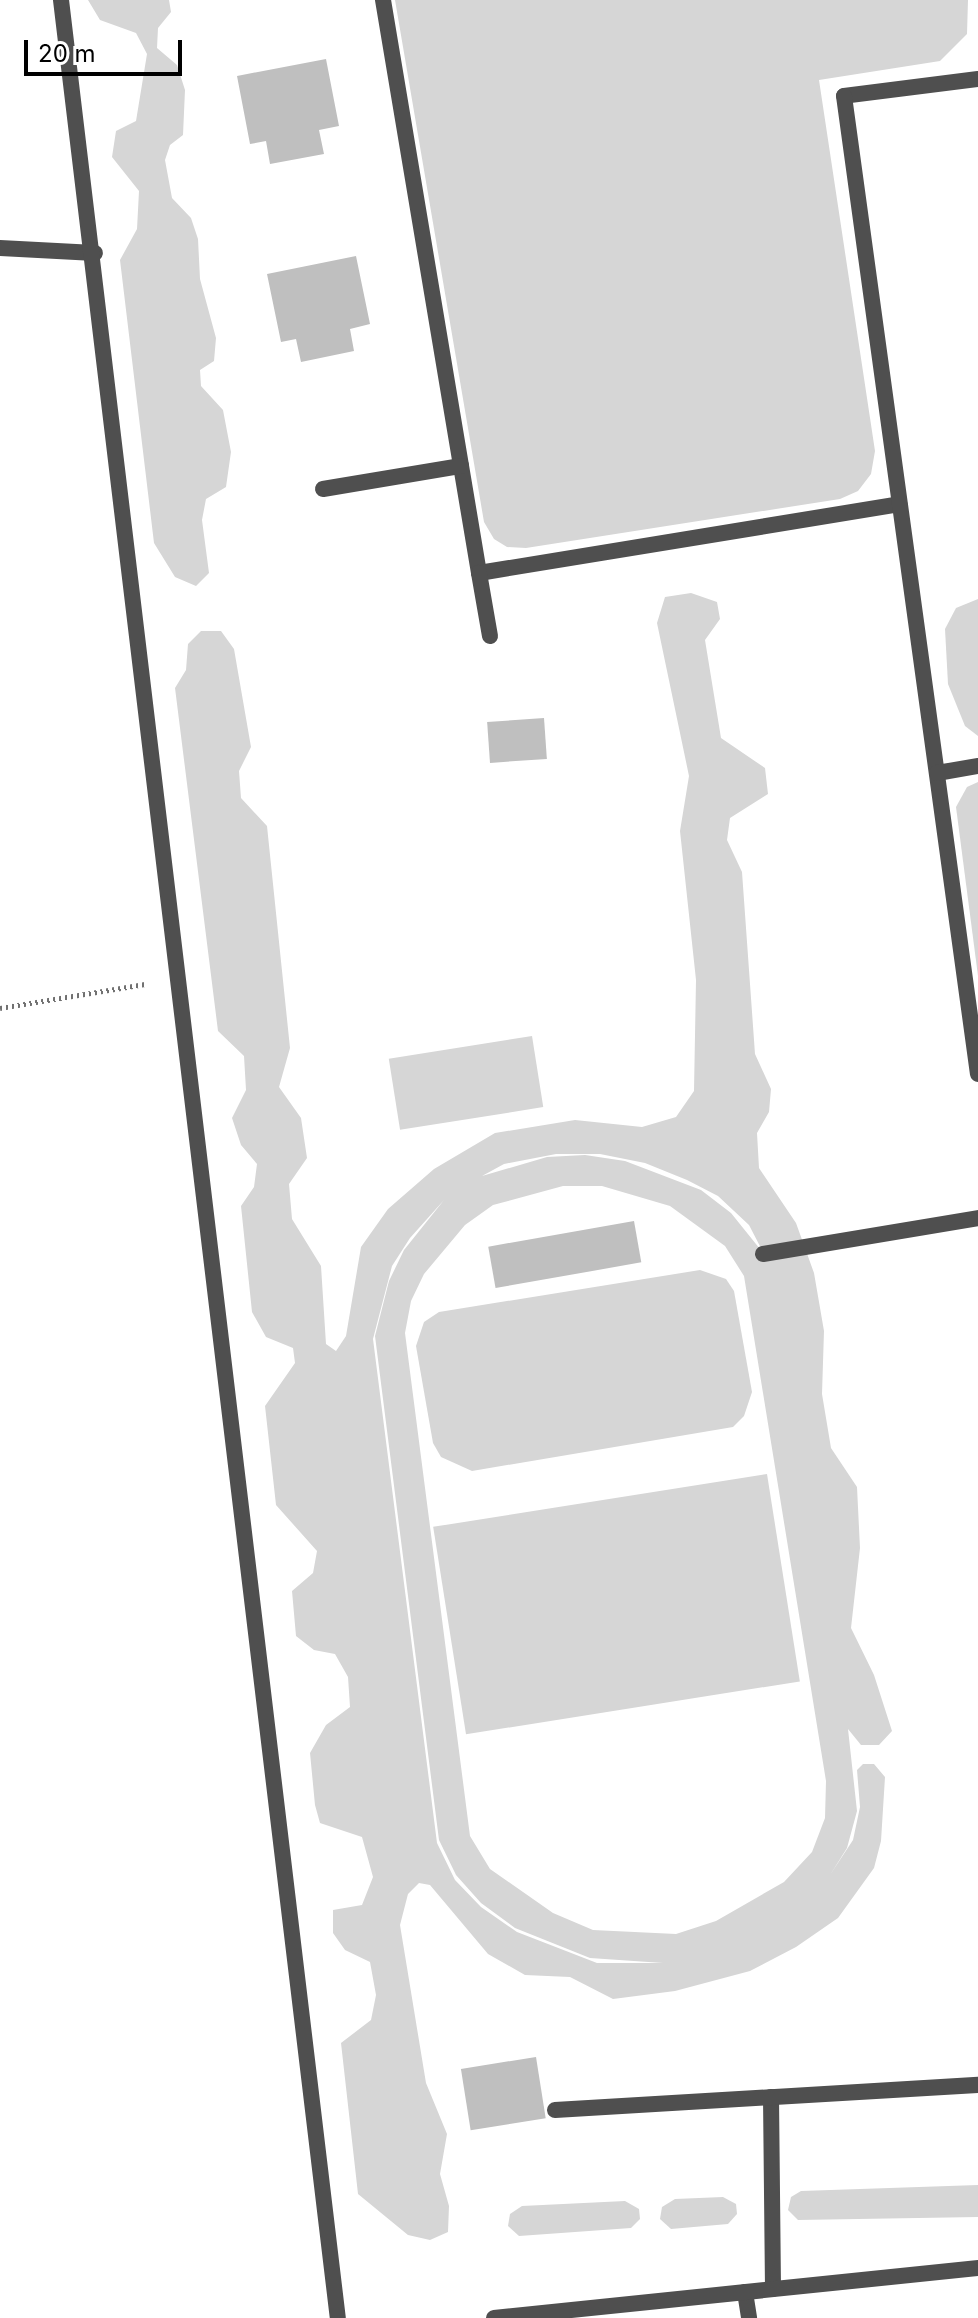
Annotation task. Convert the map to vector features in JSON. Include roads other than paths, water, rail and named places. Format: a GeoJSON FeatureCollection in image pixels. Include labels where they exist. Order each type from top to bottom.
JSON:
{"type":"FeatureCollection","features":[{"type":"Feature","properties":{"kind":"street"},"geometry":{"type":"LineString","coordinates":[[61,0],[95,253],[338,2318]]}},
{"type":"Feature","properties":{"kind":"street"},"geometry":{"type":"LineString","coordinates":[[383,0],[490,636]]}},
{"type":"Feature","properties":{"kind":"street"},"geometry":{"type":"LineString","coordinates":[[978,79],[844,96],[978,1074]]}},
{"type":"Feature","properties":{"kind":"street"},"geometry":{"type":"LineString","coordinates":[[0,248],[95,253]]}},
{"type":"Feature","properties":{"kind":"street"},"geometry":{"type":"LineString","coordinates":[[323,489],[461,466]]}},
{"type":"Feature","properties":{"kind":"street"},"geometry":{"type":"LineString","coordinates":[[479,573],[899,504]]}},
{"type":"Feature","properties":{"kind":"street"},"geometry":{"type":"LineString","coordinates":[[937,773],[978,766]]}},
{"type":"Feature","properties":{"kind":"street"},"geometry":{"type":"LineString","coordinates":[[763,1254],[978,1218]]}},
{"type":"Feature","properties":{"kind":"street"},"geometry":{"type":"LineString","coordinates":[[555,2110],[978,2085]]}},
{"type":"Feature","properties":{"kind":"street"},"geometry":{"type":"LineString","coordinates":[[771,2097],[773,2289]]}},
{"type":"Feature","properties":{"kind":"street"},"geometry":{"type":"LineString","coordinates":[[494,2318],[978,2268]]}},
{"type":"Feature","properties":{"kind":"street"},"geometry":{"type":"LineString","coordinates":[[745,2292],[749,2318]]}}]}
